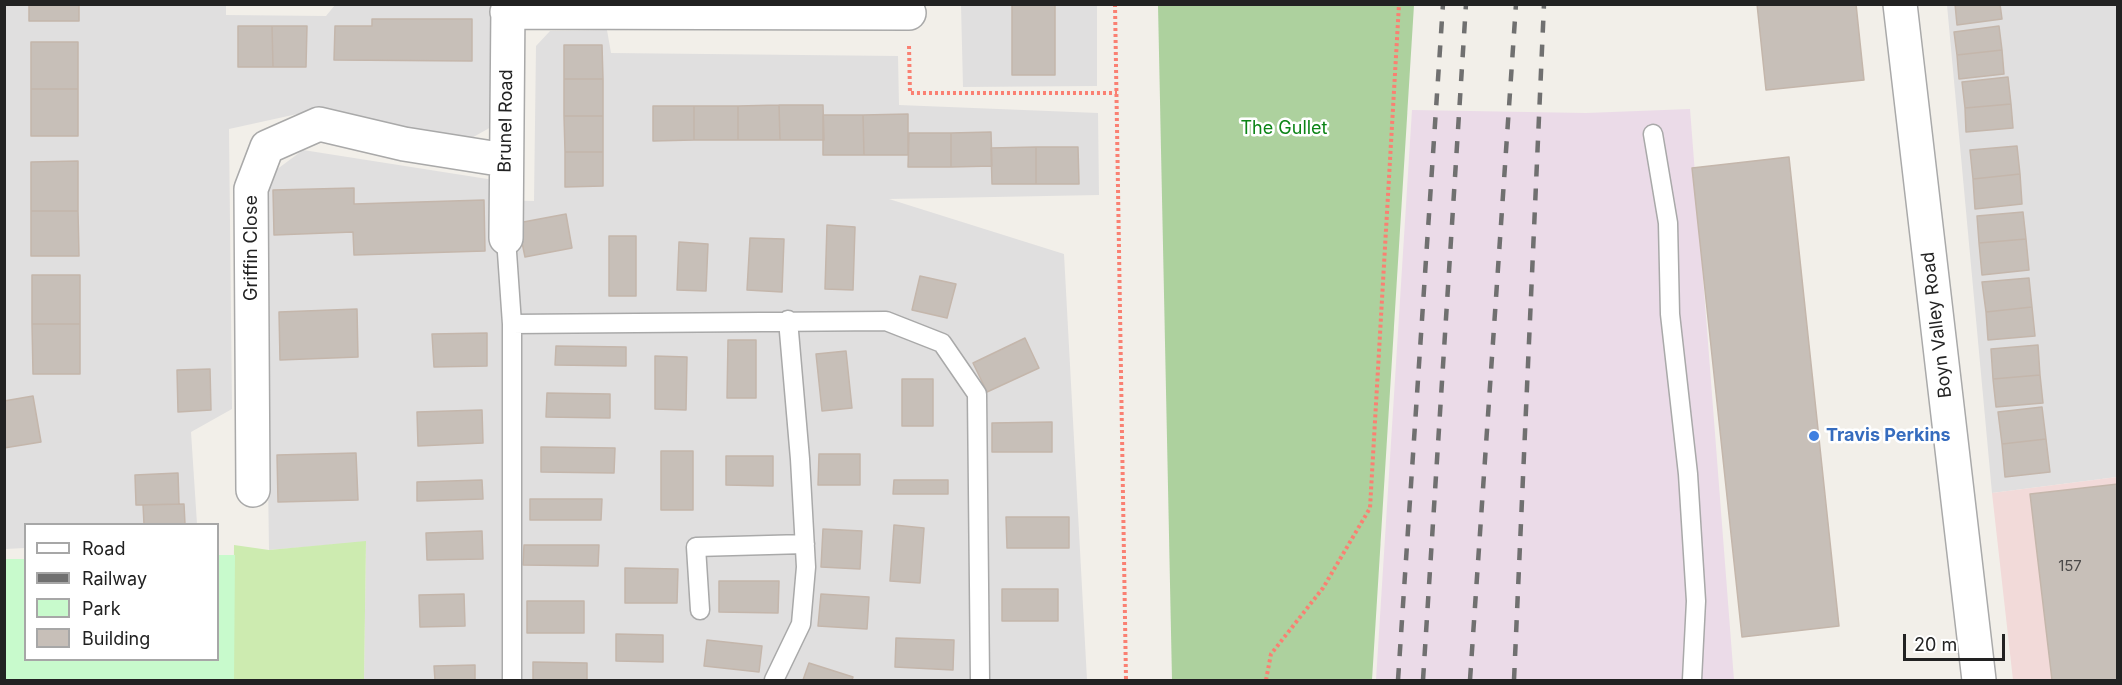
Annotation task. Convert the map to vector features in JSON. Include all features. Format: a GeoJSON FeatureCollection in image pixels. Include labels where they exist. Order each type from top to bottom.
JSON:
{"type":"FeatureCollection","features":[{"type":"Feature","properties":{"kind":"street","name":"Boyn Valley Road"},"geometry":{"type":"LineString","coordinates":[[1900,4],[1979,681]]}},
{"type":"Feature","properties":{"kind":"street"},"geometry":{"type":"LineString","coordinates":[[508,8],[909,13]]}},
{"type":"Feature","properties":{"kind":"street","name":"Brunel Road"},"geometry":{"type":"LineString","coordinates":[[506,238],[508,8]]}},
{"type":"Feature","properties":{"kind":"street","name":"Griffin Close"},"geometry":{"type":"LineString","coordinates":[[253,490],[250,189],[267,147],[319,124],[404,144],[505,160]]}},
{"type":"Feature","properties":{"kind":"lane"},"geometry":{"type":"LineString","coordinates":[[1653,134],[1668,223],[1670,314],[1688,474],[1696,602],[1692,681]]}},
{"type":"Feature","properties":{"kind":"lane"},"geometry":{"type":"LineString","coordinates":[[506,238],[512,324],[512,681]]}},
{"type":"Feature","properties":{"kind":"lane"},"geometry":{"type":"LineString","coordinates":[[774,681],[801,624],[806,567],[800,459],[788,320]]}},
{"type":"Feature","properties":{"kind":"lane"},"geometry":{"type":"LineString","coordinates":[[512,324],[886,321],[942,343],[977,394],[980,681]]}},
{"type":"Feature","properties":{"kind":"lane"},"geometry":{"type":"LineString","coordinates":[[700,610],[696,547],[805,544]]}},
{"type":"Feature","properties":{"kind":"path"},"geometry":{"type":"LineString","coordinates":[[1115,4],[1126,681]]}},
{"type":"Feature","properties":{"kind":"path"},"geometry":{"type":"LineString","coordinates":[[1266,681],[1271,654],[1323,588],[1370,508],[1399,4]]}},
{"type":"Feature","properties":{"kind":"path"},"geometry":{"type":"LineString","coordinates":[[909,13],[910,93],[1117,93]]}},
{"type":"Feature","properties":{"kind":"shaded area"},"geometry":{"type":"Polygon","coordinates":[[[226,4],[226,15],[326,16],[335,5],[491,5],[493,126],[468,140],[320,109],[229,129],[232,409],[191,432],[197,523],[24,523],[24,548],[5,549],[4,5],[226,4]]]}},
{"type":"Feature","properties":{"kind":"shaded area"},"geometry":{"type":"Polygon","coordinates":[[[961,5],[1097,5],[1097,86],[963,87],[961,5]]]}},
{"type":"Feature","properties":{"kind":"shaded area"},"geometry":{"type":"Polygon","coordinates":[[[1947,5],[2117,5],[2117,477],[1992,493],[1947,5]]]}},
{"type":"Feature","properties":{"kind":"shaded area"},"geometry":{"type":"Polygon","coordinates":[[[607,30],[611,53],[898,56],[899,105],[1098,113],[1099,195],[889,199],[1064,254],[1087,680],[364,680],[366,542],[269,550],[264,193],[276,170],[303,150],[494,180],[495,200],[534,201],[536,46],[550,31],[607,30]]]}},
{"type":"Feature","properties":{"kind":"shaded area"},"geometry":{"type":"Polygon","coordinates":[[[1690,109],[1734,680],[1376,680],[1412,110],[1586,113],[1690,109]]]}},
{"type":"Feature","properties":{"kind":"shaded area"},"geometry":{"type":"Polygon","coordinates":[[[2117,477],[2117,680],[2013,680],[1992,493],[2117,477]]]}},
{"type":"Feature","properties":{"kind":"green space","name":"The Gullet"},"geometry":{"type":"Polygon","coordinates":[[[1158,5],[1414,5],[1372,680],[1172,680],[1158,5]]]}},
{"type":"Feature","properties":{"kind":"green space"},"geometry":{"type":"Polygon","coordinates":[[[366,541],[364,680],[233,680],[234,545],[269,550],[366,541]]]}},
{"type":"Feature","properties":{"kind":"green space"},"geometry":{"type":"Polygon","coordinates":[[[219,555],[235,555],[234,680],[5,680],[5,559],[24,559],[24,661],[219,661],[219,555]]]}},
{"type":"Feature","properties":{"kind":"building"},"geometry":{"type":"Polygon","coordinates":[[[29,4],[79,4],[79,21],[29,21],[29,4]]]}},
{"type":"Feature","properties":{"kind":"building"},"geometry":{"type":"Polygon","coordinates":[[[1012,4],[1055,4],[1055,75],[1012,75],[1012,4]]]}},
{"type":"Feature","properties":{"kind":"building"},"geometry":{"type":"Polygon","coordinates":[[[1757,4],[1856,4],[1864,80],[1766,90],[1757,4]]]}},
{"type":"Feature","properties":{"kind":"building"},"geometry":{"type":"Polygon","coordinates":[[[1955,4],[2000,4],[2002,19],[1957,25],[1955,4]]]}},
{"type":"Feature","properties":{"kind":"building"},"geometry":{"type":"Polygon","coordinates":[[[372,19],[472,19],[472,61],[334,60],[335,26],[372,26],[372,19]]]}},
{"type":"Feature","properties":{"kind":"building"},"geometry":{"type":"Polygon","coordinates":[[[238,26],[272,26],[273,67],[238,67],[238,26]]]}},
{"type":"Feature","properties":{"kind":"building"},"geometry":{"type":"Polygon","coordinates":[[[272,26],[307,26],[306,67],[273,67],[272,26]]]}},
{"type":"Feature","properties":{"kind":"building"},"geometry":{"type":"Polygon","coordinates":[[[1999,26],[2002,50],[1957,55],[1954,32],[1999,26]]]}},
{"type":"Feature","properties":{"kind":"building"},"geometry":{"type":"Polygon","coordinates":[[[31,42],[78,42],[78,89],[31,89],[31,42]]]}},
{"type":"Feature","properties":{"kind":"building"},"geometry":{"type":"Polygon","coordinates":[[[564,45],[602,45],[603,79],[564,79],[564,45]]]}},
{"type":"Feature","properties":{"kind":"building"},"geometry":{"type":"Polygon","coordinates":[[[2002,50],[2004,74],[1959,79],[1957,55],[2002,50]]]}},
{"type":"Feature","properties":{"kind":"building"},"geometry":{"type":"Polygon","coordinates":[[[2008,77],[2011,104],[1965,108],[1962,82],[2008,77]]]}},
{"type":"Feature","properties":{"kind":"building"},"geometry":{"type":"Polygon","coordinates":[[[564,79],[603,79],[603,116],[564,116],[564,79]]]}},
{"type":"Feature","properties":{"kind":"building"},"geometry":{"type":"Polygon","coordinates":[[[31,89],[78,89],[78,136],[31,136],[31,89]]]}},
{"type":"Feature","properties":{"kind":"building"},"geometry":{"type":"Polygon","coordinates":[[[2011,104],[2013,128],[1966,132],[1965,108],[2011,104]]]}},
{"type":"Feature","properties":{"kind":"building"},"geometry":{"type":"Polygon","coordinates":[[[779,105],[780,140],[738,140],[738,106],[779,105]]]}},
{"type":"Feature","properties":{"kind":"building"},"geometry":{"type":"Polygon","coordinates":[[[779,105],[823,105],[824,140],[780,140],[779,105]]]}},
{"type":"Feature","properties":{"kind":"building"},"geometry":{"type":"Polygon","coordinates":[[[653,106],[694,106],[694,140],[653,141],[653,106]]]}},
{"type":"Feature","properties":{"kind":"building"},"geometry":{"type":"Polygon","coordinates":[[[694,106],[738,106],[738,140],[694,140],[694,106]]]}},
{"type":"Feature","properties":{"kind":"building"},"geometry":{"type":"Polygon","coordinates":[[[908,114],[908,155],[864,155],[863,115],[908,114]]]}},
{"type":"Feature","properties":{"kind":"building"},"geometry":{"type":"Polygon","coordinates":[[[823,115],[863,115],[864,155],[823,155],[823,115]]]}},
{"type":"Feature","properties":{"kind":"building"},"geometry":{"type":"Polygon","coordinates":[[[564,116],[603,116],[603,152],[565,152],[564,116]]]}},
{"type":"Feature","properties":{"kind":"building"},"geometry":{"type":"Polygon","coordinates":[[[991,132],[992,166],[951,167],[951,133],[991,132]]]}},
{"type":"Feature","properties":{"kind":"building"},"geometry":{"type":"Polygon","coordinates":[[[909,133],[951,133],[951,167],[908,167],[909,133]]]}},
{"type":"Feature","properties":{"kind":"building"},"geometry":{"type":"Polygon","coordinates":[[[2017,146],[2020,174],[1973,179],[1970,150],[2017,146]]]}},
{"type":"Feature","properties":{"kind":"building"},"geometry":{"type":"Polygon","coordinates":[[[1036,147],[1078,147],[1079,184],[1036,184],[1036,147]]]}},
{"type":"Feature","properties":{"kind":"building"},"geometry":{"type":"Polygon","coordinates":[[[1036,147],[1036,184],[992,184],[991,148],[1036,147]]]}},
{"type":"Feature","properties":{"kind":"building"},"geometry":{"type":"Polygon","coordinates":[[[565,152],[603,152],[603,186],[565,187],[565,152]]]}},
{"type":"Feature","properties":{"kind":"building"},"geometry":{"type":"Polygon","coordinates":[[[1789,157],[1839,626],[1742,637],[1692,168],[1789,157]]]}},
{"type":"Feature","properties":{"kind":"building"},"geometry":{"type":"Polygon","coordinates":[[[78,161],[78,211],[31,211],[31,162],[78,161]]]}},
{"type":"Feature","properties":{"kind":"building"},"geometry":{"type":"Polygon","coordinates":[[[2020,174],[2022,204],[1975,209],[1973,179],[2020,174]]]}},
{"type":"Feature","properties":{"kind":"building"},"geometry":{"type":"Polygon","coordinates":[[[354,188],[354,204],[484,200],[485,251],[354,255],[353,232],[274,235],[273,190],[354,188]]]}},
{"type":"Feature","properties":{"kind":"building"},"geometry":{"type":"Polygon","coordinates":[[[31,211],[78,211],[79,256],[31,256],[31,211]]]}},
{"type":"Feature","properties":{"kind":"building"},"geometry":{"type":"Polygon","coordinates":[[[2023,212],[2026,239],[1979,243],[1977,216],[2023,212]]]}},
{"type":"Feature","properties":{"kind":"building"},"geometry":{"type":"Polygon","coordinates":[[[566,214],[572,248],[525,257],[518,223],[566,214]]]}},
{"type":"Feature","properties":{"kind":"building"},"geometry":{"type":"Polygon","coordinates":[[[827,225],[855,227],[853,290],[825,289],[827,225]]]}},
{"type":"Feature","properties":{"kind":"building"},"geometry":{"type":"Polygon","coordinates":[[[609,236],[636,236],[636,296],[609,296],[609,236]]]}},
{"type":"Feature","properties":{"kind":"building"},"geometry":{"type":"Polygon","coordinates":[[[750,238],[784,239],[782,292],[747,290],[750,238]]]}},
{"type":"Feature","properties":{"kind":"building"},"geometry":{"type":"Polygon","coordinates":[[[2026,239],[2029,270],[1982,275],[1979,243],[2026,239]]]}},
{"type":"Feature","properties":{"kind":"building"},"geometry":{"type":"Polygon","coordinates":[[[679,242],[708,244],[706,291],[677,290],[679,242]]]}},
{"type":"Feature","properties":{"kind":"building"},"geometry":{"type":"Polygon","coordinates":[[[32,275],[80,275],[80,324],[32,324],[32,275]]]}},
{"type":"Feature","properties":{"kind":"building"},"geometry":{"type":"Polygon","coordinates":[[[920,276],[956,284],[947,318],[912,310],[920,276]]]}},
{"type":"Feature","properties":{"kind":"building"},"geometry":{"type":"Polygon","coordinates":[[[2029,278],[2032,307],[1986,312],[1982,282],[2029,278]]]}},
{"type":"Feature","properties":{"kind":"building"},"geometry":{"type":"Polygon","coordinates":[[[2032,307],[2035,336],[1988,340],[1986,312],[2032,307]]]}},
{"type":"Feature","properties":{"kind":"building"},"geometry":{"type":"Polygon","coordinates":[[[357,309],[358,357],[280,360],[279,312],[357,309]]]}},
{"type":"Feature","properties":{"kind":"building"},"geometry":{"type":"Polygon","coordinates":[[[32,324],[80,324],[80,374],[33,374],[32,324]]]}},
{"type":"Feature","properties":{"kind":"building"},"geometry":{"type":"Polygon","coordinates":[[[487,333],[487,366],[434,367],[432,334],[487,333]]]}},
{"type":"Feature","properties":{"kind":"building"},"geometry":{"type":"Polygon","coordinates":[[[1025,338],[1039,368],[987,392],[973,363],[1025,338]]]}},
{"type":"Feature","properties":{"kind":"building"},"geometry":{"type":"Polygon","coordinates":[[[728,340],[756,340],[756,398],[727,398],[728,340]]]}},
{"type":"Feature","properties":{"kind":"building"},"geometry":{"type":"Polygon","coordinates":[[[2038,345],[2040,375],[1993,379],[1991,349],[2038,345]]]}},
{"type":"Feature","properties":{"kind":"building"},"geometry":{"type":"Polygon","coordinates":[[[556,346],[626,347],[626,366],[555,365],[556,346]]]}},
{"type":"Feature","properties":{"kind":"building"},"geometry":{"type":"Polygon","coordinates":[[[846,351],[852,408],[822,411],[816,354],[846,351]]]}},
{"type":"Feature","properties":{"kind":"building"},"geometry":{"type":"Polygon","coordinates":[[[655,356],[687,357],[686,410],[655,409],[655,356]]]}},
{"type":"Feature","properties":{"kind":"building"},"geometry":{"type":"Polygon","coordinates":[[[210,369],[211,410],[178,412],[177,370],[210,369]]]}},
{"type":"Feature","properties":{"kind":"building"},"geometry":{"type":"Polygon","coordinates":[[[2040,375],[2043,403],[1996,407],[1993,379],[2040,375]]]}},
{"type":"Feature","properties":{"kind":"building"},"geometry":{"type":"Polygon","coordinates":[[[902,379],[933,379],[933,426],[902,426],[902,379]]]}},
{"type":"Feature","properties":{"kind":"building"},"geometry":{"type":"Polygon","coordinates":[[[547,393],[610,394],[610,418],[546,417],[547,393]]]}},
{"type":"Feature","properties":{"kind":"building"},"geometry":{"type":"Polygon","coordinates":[[[33,396],[41,442],[4,448],[4,401],[33,396]]]}},
{"type":"Feature","properties":{"kind":"building"},"geometry":{"type":"Polygon","coordinates":[[[2042,407],[2046,439],[2002,444],[1998,412],[2042,407]]]}},
{"type":"Feature","properties":{"kind":"building"},"geometry":{"type":"Polygon","coordinates":[[[482,410],[483,443],[418,446],[417,412],[482,410]]]}},
{"type":"Feature","properties":{"kind":"building"},"geometry":{"type":"Polygon","coordinates":[[[1052,422],[1052,452],[992,452],[992,423],[1052,422]]]}},
{"type":"Feature","properties":{"kind":"building"},"geometry":{"type":"Polygon","coordinates":[[[2046,439],[2050,472],[2005,477],[2002,444],[2046,439]]]}},
{"type":"Feature","properties":{"kind":"building"},"geometry":{"type":"Polygon","coordinates":[[[541,447],[615,448],[614,473],[541,472],[541,447]]]}},
{"type":"Feature","properties":{"kind":"building"},"geometry":{"type":"Polygon","coordinates":[[[661,451],[693,451],[693,510],[661,510],[661,451]]]}},
{"type":"Feature","properties":{"kind":"building"},"geometry":{"type":"Polygon","coordinates":[[[356,453],[358,500],[278,502],[277,455],[356,453]]]}},
{"type":"Feature","properties":{"kind":"building"},"geometry":{"type":"Polygon","coordinates":[[[819,454],[860,454],[860,485],[818,485],[819,454]]]}},
{"type":"Feature","properties":{"kind":"building"},"geometry":{"type":"Polygon","coordinates":[[[726,456],[773,456],[773,486],[726,485],[726,456]]]}},
{"type":"Feature","properties":{"kind":"building"},"geometry":{"type":"Polygon","coordinates":[[[178,473],[179,504],[136,505],[135,475],[178,473]]]}},
{"type":"Feature","properties":{"kind":"building"},"geometry":{"type":"Polygon","coordinates":[[[482,480],[483,499],[417,501],[417,482],[482,480]]]}},
{"type":"Feature","properties":{"kind":"building"},"geometry":{"type":"Polygon","coordinates":[[[894,480],[948,480],[948,494],[893,494],[894,480]]]}},
{"type":"Feature","properties":{"kind":"building"},"geometry":{"type":"Polygon","coordinates":[[[2118,484],[2118,680],[2052,680],[2030,494],[2118,484]]]}},
{"type":"Feature","properties":{"kind":"building"},"geometry":{"type":"Polygon","coordinates":[[[530,499],[602,499],[601,520],[530,520],[530,499]]]}},
{"type":"Feature","properties":{"kind":"building"},"geometry":{"type":"Polygon","coordinates":[[[184,504],[185,523],[144,523],[143,505],[184,504]]]}},
{"type":"Feature","properties":{"kind":"building"},"geometry":{"type":"Polygon","coordinates":[[[1006,517],[1069,517],[1069,548],[1007,548],[1006,517]]]}},
{"type":"Feature","properties":{"kind":"building"},"geometry":{"type":"Polygon","coordinates":[[[894,525],[924,528],[920,583],[890,581],[894,525]]]}},
{"type":"Feature","properties":{"kind":"building"},"geometry":{"type":"Polygon","coordinates":[[[823,529],[862,531],[860,569],[821,567],[823,529]]]}},
{"type":"Feature","properties":{"kind":"building"},"geometry":{"type":"Polygon","coordinates":[[[482,531],[483,559],[427,560],[426,533],[482,531]]]}},
{"type":"Feature","properties":{"kind":"building"},"geometry":{"type":"Polygon","coordinates":[[[524,545],[599,545],[598,566],[523,565],[524,545]]]}},
{"type":"Feature","properties":{"kind":"building"},"geometry":{"type":"Polygon","coordinates":[[[625,568],[678,569],[677,603],[625,603],[625,568]]]}},
{"type":"Feature","properties":{"kind":"building"},"geometry":{"type":"Polygon","coordinates":[[[719,581],[779,581],[778,613],[719,612],[719,581]]]}},
{"type":"Feature","properties":{"kind":"building"},"geometry":{"type":"Polygon","coordinates":[[[1002,589],[1058,589],[1058,621],[1002,621],[1002,589]]]}},
{"type":"Feature","properties":{"kind":"building"},"geometry":{"type":"Polygon","coordinates":[[[464,594],[465,626],[420,627],[419,595],[464,594]]]}},
{"type":"Feature","properties":{"kind":"building"},"geometry":{"type":"Polygon","coordinates":[[[821,594],[869,597],[867,629],[818,626],[821,594]]]}},
{"type":"Feature","properties":{"kind":"building"},"geometry":{"type":"Polygon","coordinates":[[[527,601],[584,601],[584,633],[527,633],[527,601]]]}},
{"type":"Feature","properties":{"kind":"building"},"geometry":{"type":"Polygon","coordinates":[[[616,634],[663,635],[663,662],[616,661],[616,634]]]}},
{"type":"Feature","properties":{"kind":"building"},"geometry":{"type":"Polygon","coordinates":[[[896,638],[954,640],[953,670],[895,667],[896,638]]]}},
{"type":"Feature","properties":{"kind":"building"},"geometry":{"type":"Polygon","coordinates":[[[707,640],[762,646],[759,672],[704,666],[707,640]]]}},
{"type":"Feature","properties":{"kind":"building"},"geometry":{"type":"Polygon","coordinates":[[[533,662],[587,663],[587,680],[533,680],[533,662]]]}},
{"type":"Feature","properties":{"kind":"building"},"geometry":{"type":"Polygon","coordinates":[[[809,663],[853,677],[852,680],[803,680],[809,663]]]}},
{"type":"Feature","properties":{"kind":"building"},"geometry":{"type":"Polygon","coordinates":[[[475,665],[475,680],[435,680],[434,666],[475,665]]]}},
{"type":"Feature","properties":{"kind":"railway"},"geometry":{"type":"LineString","coordinates":[[1398,680],[1443,4]]}},
{"type":"Feature","properties":{"kind":"railway"},"geometry":{"type":"LineString","coordinates":[[1423,680],[1466,4]]}},
{"type":"Feature","properties":{"kind":"railway"},"geometry":{"type":"LineString","coordinates":[[1470,680],[1516,4]]}},
{"type":"Feature","properties":{"kind":"railway"},"geometry":{"type":"LineString","coordinates":[[1514,680],[1544,4]]}},
{"type":"Feature","properties":{"kind":"place","name":"Travis Perkins"},"geometry":{"type":"Point","coordinates":[1814,436]}}]}
